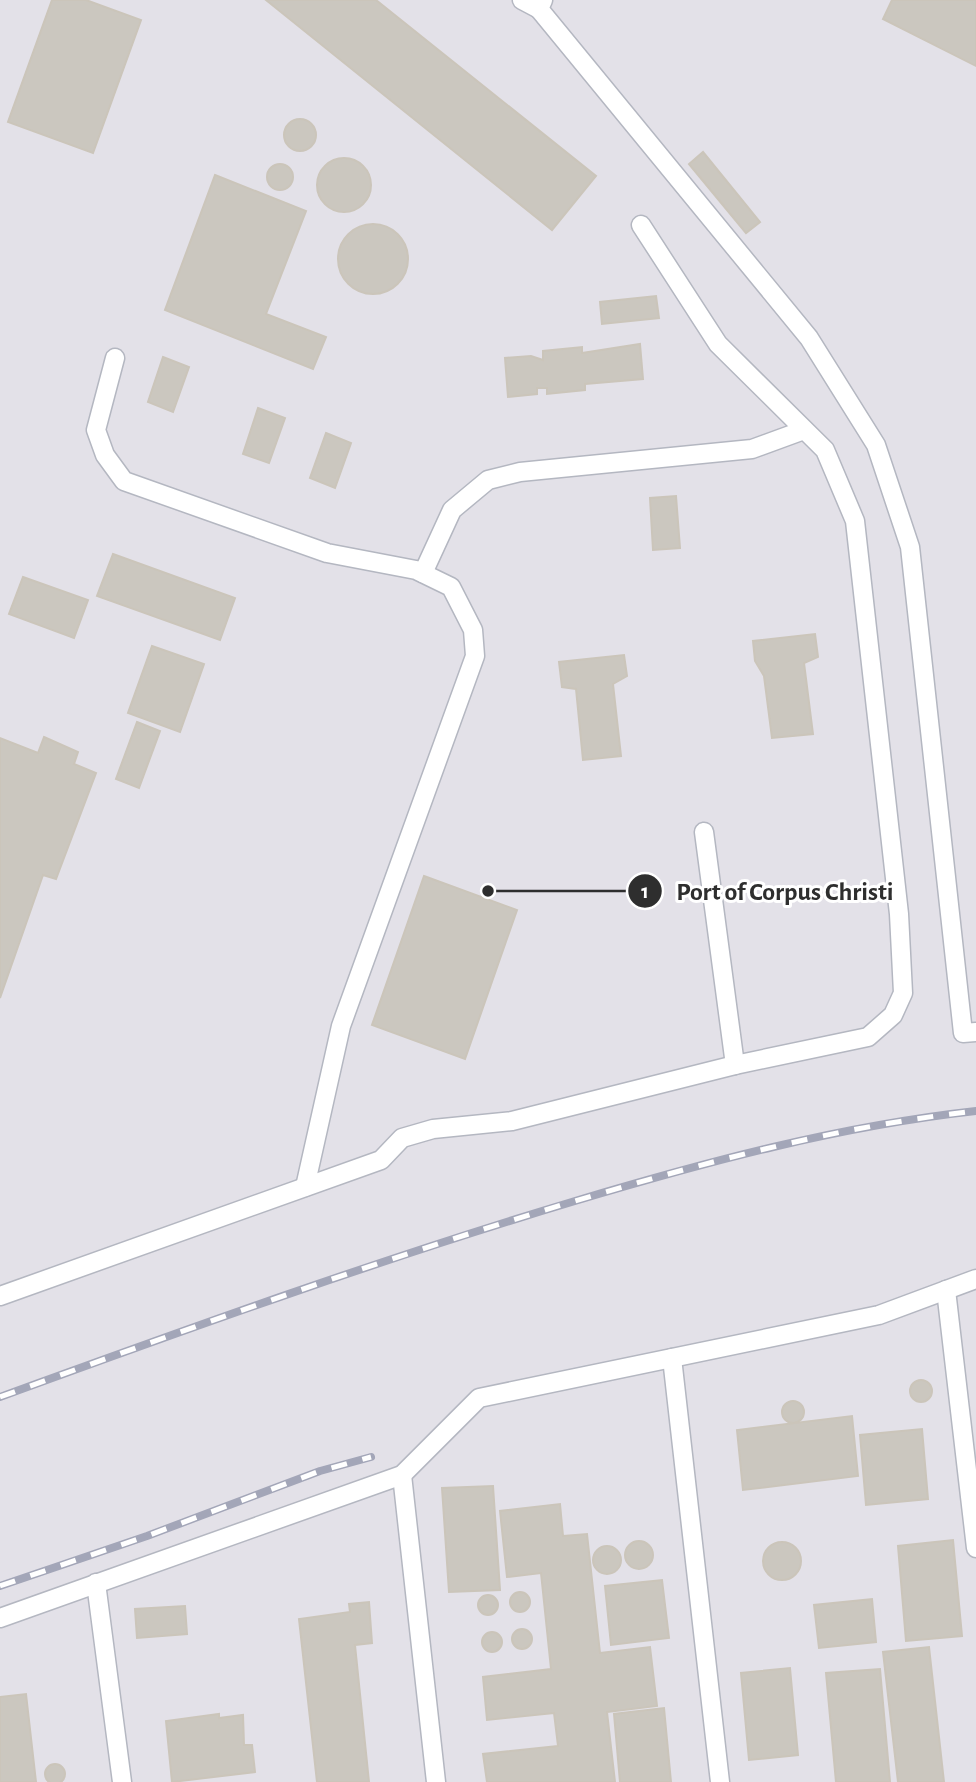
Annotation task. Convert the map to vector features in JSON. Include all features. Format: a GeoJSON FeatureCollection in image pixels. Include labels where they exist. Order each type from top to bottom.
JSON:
{"type":"FeatureCollection","features":[{"type":"Feature","properties":{"kind":"lane"},"geometry":{"type":"LineString","coordinates":[[522,0],[541,5],[809,338],[876,444],[910,547],[963,1033],[976,1032]]}},
{"type":"Feature","properties":{"kind":"lane"},"geometry":{"type":"LineString","coordinates":[[0,1296],[381,1160],[402,1138],[433,1129],[512,1121],[735,1065],[868,1037],[893,1015],[903,993],[900,915],[855,521],[825,450],[719,344],[641,225]]}},
{"type":"Feature","properties":{"kind":"lane"},"geometry":{"type":"LineString","coordinates":[[116,358],[96,430],[105,455],[124,481],[327,553],[416,570],[451,586],[473,630],[475,656],[341,1026],[305,1188]]}},
{"type":"Feature","properties":{"kind":"lane"},"geometry":{"type":"LineString","coordinates":[[423,573],[452,510],[488,480],[520,472],[752,449],[804,430]]}},
{"type":"Feature","properties":{"kind":"lane"},"geometry":{"type":"LineString","coordinates":[[704,832],[735,1065]]}},
{"type":"Feature","properties":{"kind":"lane"},"geometry":{"type":"LineString","coordinates":[[0,1618],[402,1475],[479,1398],[879,1315],[976,1279]]}},
{"type":"Feature","properties":{"kind":"lane"},"geometry":{"type":"LineString","coordinates":[[946,1290],[976,1548]]}},
{"type":"Feature","properties":{"kind":"lane"},"geometry":{"type":"LineString","coordinates":[[672,1358],[720,1782]]}},
{"type":"Feature","properties":{"kind":"lane"},"geometry":{"type":"LineString","coordinates":[[402,1475],[436,1782]]}},
{"type":"Feature","properties":{"kind":"lane"},"geometry":{"type":"LineString","coordinates":[[96,1584],[122,1782]]}},
{"type":"Feature","properties":{"kind":"shaded area"},"geometry":{"type":"Polygon","coordinates":[[[0,0],[976,0],[976,1782],[0,1782],[0,0]]]}},
{"type":"Feature","properties":{"kind":"building"},"geometry":{"type":"Polygon","coordinates":[[[52,0],[86,0],[141,20],[93,153],[8,122],[52,0]]]}},
{"type":"Feature","properties":{"kind":"building"},"geometry":{"type":"Polygon","coordinates":[[[266,0],[376,0],[596,176],[552,230],[266,0]]]}},
{"type":"Feature","properties":{"kind":"building"},"geometry":{"type":"Polygon","coordinates":[[[892,0],[976,0],[976,66],[883,19],[892,0]]]}},
{"type":"Feature","properties":{"kind":"building"},"geometry":{"type":"Polygon","coordinates":[[[300,119],[311,124],[316,135],[311,146],[300,151],[289,146],[284,135],[289,124],[300,119]]]}},
{"type":"Feature","properties":{"kind":"building"},"geometry":{"type":"Polygon","coordinates":[[[703,152],[760,222],[746,233],[689,164],[703,152]]]}},
{"type":"Feature","properties":{"kind":"building"},"geometry":{"type":"Polygon","coordinates":[[[344,158],[363,166],[371,185],[363,204],[344,212],[325,204],[317,185],[325,166],[344,158]]]}},
{"type":"Feature","properties":{"kind":"building"},"geometry":{"type":"Polygon","coordinates":[[[280,164],[289,168],[293,177],[289,186],[280,190],[271,186],[267,177],[271,168],[280,164]]]}},
{"type":"Feature","properties":{"kind":"building"},"geometry":{"type":"Polygon","coordinates":[[[215,175],[306,211],[266,314],[326,337],[313,369],[165,310],[215,175]]]}},
{"type":"Feature","properties":{"kind":"building"},"geometry":{"type":"Polygon","coordinates":[[[373,224],[398,234],[408,259],[398,284],[373,294],[348,284],[338,259],[348,234],[373,224]]]}},
{"type":"Feature","properties":{"kind":"building"},"geometry":{"type":"Polygon","coordinates":[[[656,296],[659,318],[602,324],[600,302],[656,296]]]}},
{"type":"Feature","properties":{"kind":"building"},"geometry":{"type":"Polygon","coordinates":[[[640,344],[643,379],[585,384],[585,390],[547,394],[547,388],[537,388],[537,394],[508,397],[505,358],[531,356],[543,360],[543,351],[582,347],[582,353],[640,344]]]}},
{"type":"Feature","properties":{"kind":"building"},"geometry":{"type":"Polygon","coordinates":[[[163,357],[189,367],[173,412],[148,402],[163,357]]]}},
{"type":"Feature","properties":{"kind":"building"},"geometry":{"type":"Polygon","coordinates":[[[258,408],[285,418],[269,463],[243,454],[258,408]]]}},
{"type":"Feature","properties":{"kind":"building"},"geometry":{"type":"Polygon","coordinates":[[[326,433],[351,443],[335,488],[310,478],[326,433]]]}},
{"type":"Feature","properties":{"kind":"building"},"geometry":{"type":"Polygon","coordinates":[[[676,496],[680,548],[653,550],[650,498],[676,496]]]}},
{"type":"Feature","properties":{"kind":"building"},"geometry":{"type":"Polygon","coordinates":[[[113,554],[235,598],[220,640],[97,596],[113,554]]]}},
{"type":"Feature","properties":{"kind":"building"},"geometry":{"type":"Polygon","coordinates":[[[23,577],[88,600],[74,638],[9,614],[23,577]]]}},
{"type":"Feature","properties":{"kind":"building"},"geometry":{"type":"Polygon","coordinates":[[[815,634],[818,657],[804,663],[813,734],[772,738],[764,676],[755,661],[753,641],[815,634]]]}},
{"type":"Feature","properties":{"kind":"building"},"geometry":{"type":"Polygon","coordinates":[[[152,646],[204,664],[180,732],[128,713],[152,646]]]}},
{"type":"Feature","properties":{"kind":"building"},"geometry":{"type":"Polygon","coordinates":[[[624,655],[627,676],[613,684],[621,756],[583,760],[576,689],[562,687],[559,662],[624,655]]]}},
{"type":"Feature","properties":{"kind":"building"},"geometry":{"type":"Polygon","coordinates":[[[137,722],[160,731],[139,788],[116,779],[137,722]]]}},
{"type":"Feature","properties":{"kind":"building"},"geometry":{"type":"Polygon","coordinates":[[[44,737],[78,752],[74,764],[96,773],[56,879],[43,875],[0,998],[0,738],[38,753],[44,737]]]}},
{"type":"Feature","properties":{"kind":"building"},"geometry":{"type":"Polygon","coordinates":[[[424,876],[517,910],[465,1059],[372,1025],[424,876]]]}},
{"type":"Feature","properties":{"kind":"building"},"geometry":{"type":"Polygon","coordinates":[[[921,1380],[929,1383],[932,1391],[929,1399],[921,1402],[913,1399],[910,1391],[913,1383],[921,1380]]]}},
{"type":"Feature","properties":{"kind":"building"},"geometry":{"type":"Polygon","coordinates":[[[793,1401],[801,1404],[804,1412],[801,1420],[793,1423],[785,1420],[782,1412],[785,1404],[793,1401]]]}},
{"type":"Feature","properties":{"kind":"building"},"geometry":{"type":"Polygon","coordinates":[[[852,1416],[858,1476],[743,1490],[737,1430],[852,1416]]]}},
{"type":"Feature","properties":{"kind":"building"},"geometry":{"type":"Polygon","coordinates":[[[922,1429],[928,1499],[866,1505],[860,1435],[922,1429]]]}},
{"type":"Feature","properties":{"kind":"building"},"geometry":{"type":"Polygon","coordinates":[[[493,1486],[500,1590],[449,1592],[442,1488],[493,1486]]]}},
{"type":"Feature","properties":{"kind":"building"},"geometry":{"type":"Polygon","coordinates":[[[560,1504],[563,1536],[587,1534],[600,1653],[650,1647],[657,1706],[607,1712],[615,1782],[487,1782],[483,1754],[558,1746],[554,1713],[487,1720],[483,1677],[551,1669],[541,1573],[507,1577],[500,1511],[560,1504]]]}},
{"type":"Feature","properties":{"kind":"building"},"geometry":{"type":"Polygon","coordinates":[[[953,1540],[962,1636],[906,1641],[898,1546],[953,1540]]]}},
{"type":"Feature","properties":{"kind":"building"},"geometry":{"type":"Polygon","coordinates":[[[639,1541],[649,1545],[653,1555],[649,1565],[639,1569],[629,1565],[625,1555],[629,1545],[639,1541]]]}},
{"type":"Feature","properties":{"kind":"building"},"geometry":{"type":"Polygon","coordinates":[[[782,1542],[796,1547],[801,1561],[796,1575],[782,1580],[768,1575],[763,1561],[768,1547],[782,1542]]]}},
{"type":"Feature","properties":{"kind":"building"},"geometry":{"type":"Polygon","coordinates":[[[607,1546],[617,1550],[621,1560],[617,1570],[607,1574],[597,1570],[593,1560],[597,1550],[607,1546]]]}},
{"type":"Feature","properties":{"kind":"building"},"geometry":{"type":"Polygon","coordinates":[[[662,1580],[669,1638],[611,1645],[605,1586],[662,1580]]]}},
{"type":"Feature","properties":{"kind":"building"},"geometry":{"type":"Polygon","coordinates":[[[520,1592],[527,1595],[530,1602],[527,1609],[520,1612],[513,1609],[510,1602],[513,1595],[520,1592]]]}},
{"type":"Feature","properties":{"kind":"building"},"geometry":{"type":"Polygon","coordinates":[[[488,1595],[495,1598],[498,1605],[495,1612],[488,1615],[481,1612],[478,1605],[481,1598],[488,1595]]]}},
{"type":"Feature","properties":{"kind":"building"},"geometry":{"type":"Polygon","coordinates":[[[872,1599],[876,1642],[819,1648],[814,1605],[872,1599]]]}},
{"type":"Feature","properties":{"kind":"building"},"geometry":{"type":"Polygon","coordinates":[[[369,1602],[372,1643],[355,1645],[369,1782],[317,1782],[299,1619],[350,1612],[349,1604],[369,1602]]]}},
{"type":"Feature","properties":{"kind":"building"},"geometry":{"type":"Polygon","coordinates":[[[185,1606],[187,1634],[137,1638],[135,1609],[185,1606]]]}},
{"type":"Feature","properties":{"kind":"building"},"geometry":{"type":"Polygon","coordinates":[[[522,1629],[529,1632],[532,1639],[529,1646],[522,1649],[515,1646],[512,1639],[515,1632],[522,1629]]]}},
{"type":"Feature","properties":{"kind":"building"},"geometry":{"type":"Polygon","coordinates":[[[492,1632],[499,1635],[502,1642],[499,1649],[492,1652],[485,1649],[482,1642],[485,1635],[492,1632]]]}},
{"type":"Feature","properties":{"kind":"building"},"geometry":{"type":"Polygon","coordinates":[[[929,1647],[944,1782],[898,1782],[883,1652],[929,1647]]]}},
{"type":"Feature","properties":{"kind":"building"},"geometry":{"type":"Polygon","coordinates":[[[790,1668],[798,1755],[749,1760],[741,1673],[790,1668]]]}},
{"type":"Feature","properties":{"kind":"building"},"geometry":{"type":"Polygon","coordinates":[[[880,1669],[890,1782],[836,1782],[826,1673],[880,1669]]]}},
{"type":"Feature","properties":{"kind":"building"},"geometry":{"type":"Polygon","coordinates":[[[26,1694],[36,1782],[0,1782],[0,1697],[26,1694]]]}},
{"type":"Feature","properties":{"kind":"building"},"geometry":{"type":"Polygon","coordinates":[[[664,1708],[671,1782],[620,1782],[614,1714],[664,1708]]]}},
{"type":"Feature","properties":{"kind":"building"},"geometry":{"type":"Polygon","coordinates":[[[219,1714],[219,1718],[243,1715],[244,1745],[252,1745],[255,1772],[172,1782],[166,1721],[219,1714]]]}},
{"type":"Feature","properties":{"kind":"building"},"geometry":{"type":"Polygon","coordinates":[[[55,1764],[62,1767],[65,1774],[62,1781],[55,1784],[48,1781],[45,1774],[48,1767],[55,1764]]]}},
{"type":"Feature","properties":{"kind":"railway"},"geometry":{"type":"LineString","coordinates":[[0,1397],[358,1270],[624,1187],[723,1159],[823,1136],[976,1111]]}},
{"type":"Feature","properties":{"kind":"railway"},"geometry":{"type":"LineString","coordinates":[[0,1586],[147,1536],[320,1471],[371,1457]]}},
{"type":"Feature","properties":{"kind":"place","name":"Port of Corpus Christi"},"geometry":{"type":"Point","coordinates":[488,891]}}]}
